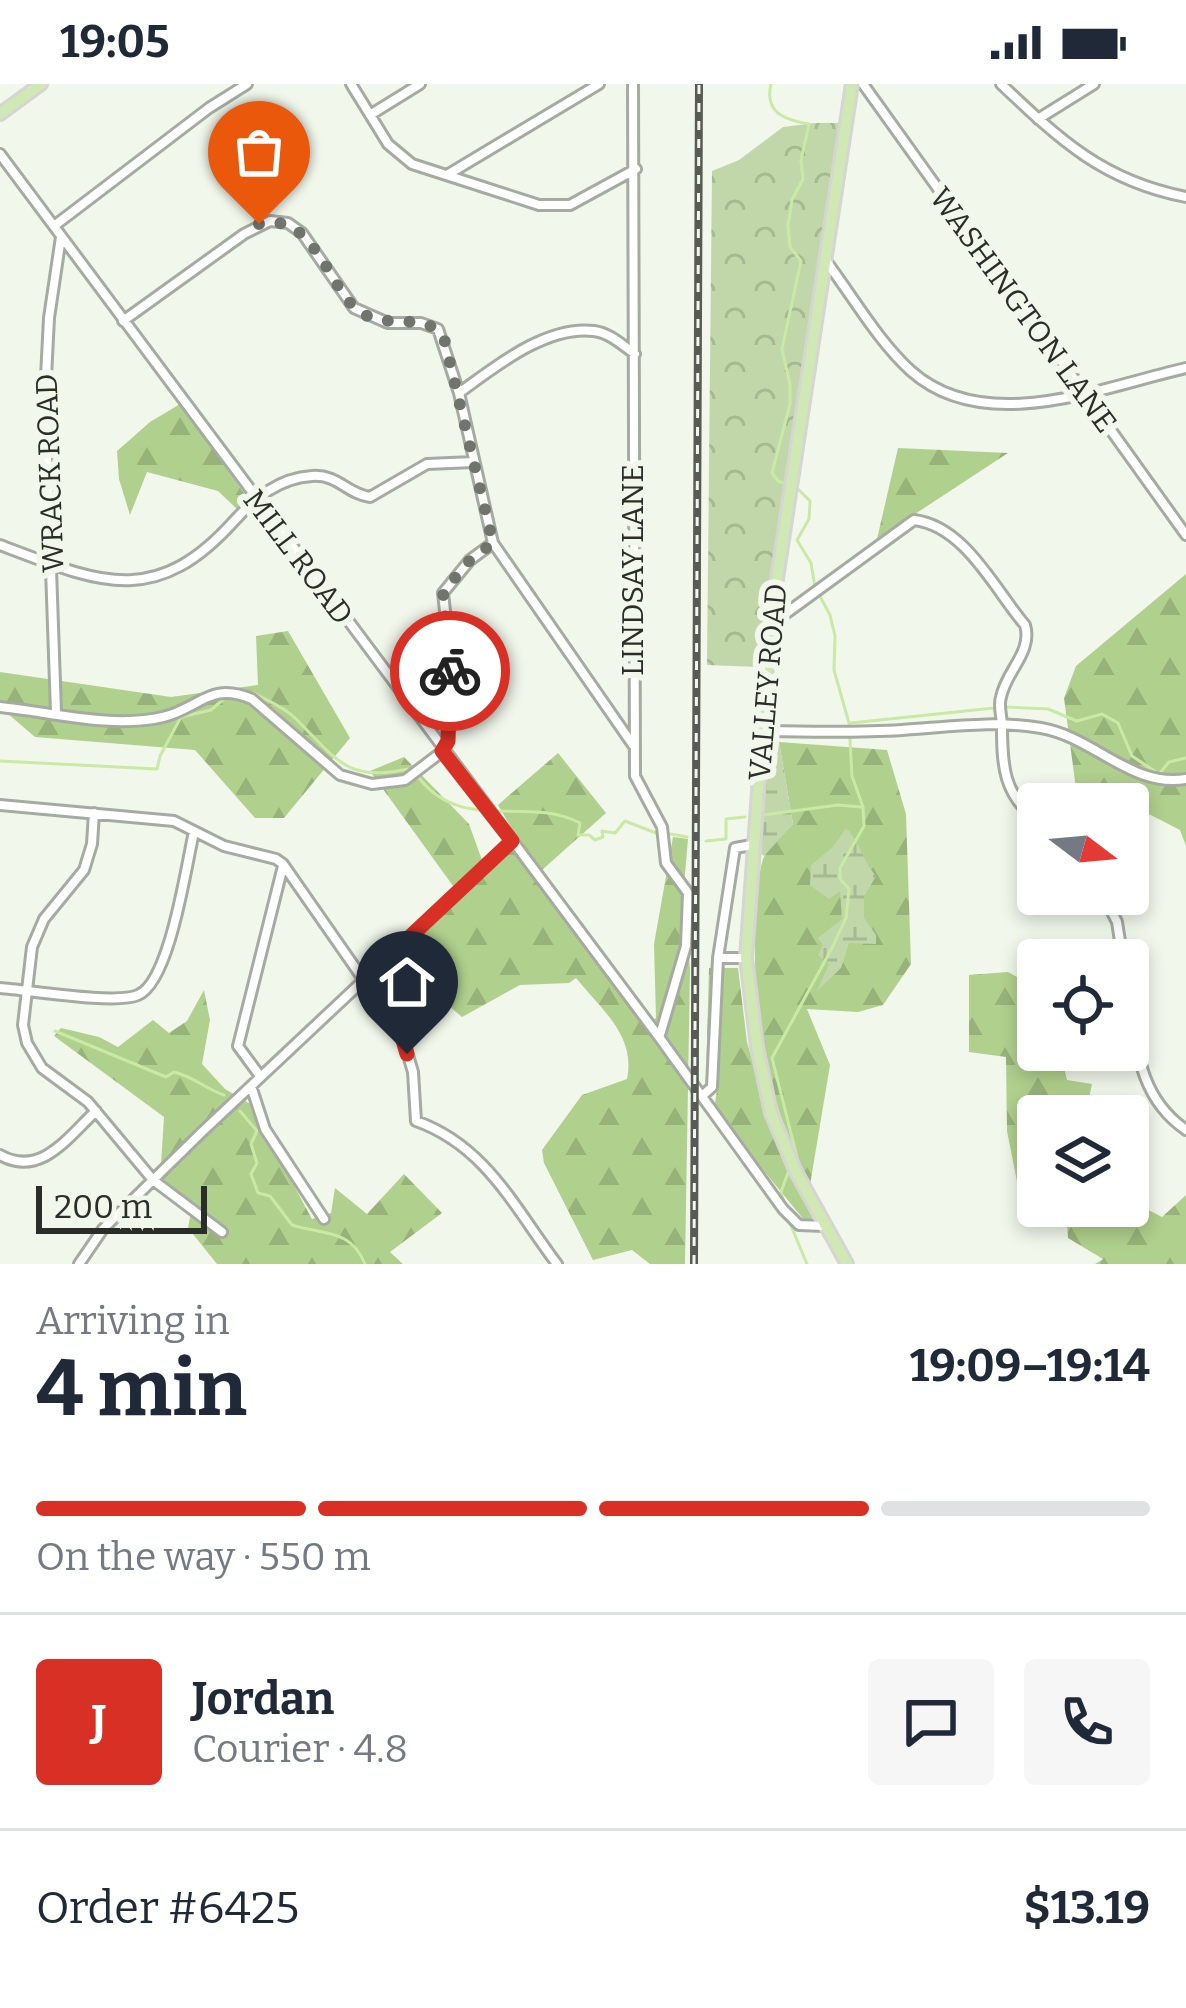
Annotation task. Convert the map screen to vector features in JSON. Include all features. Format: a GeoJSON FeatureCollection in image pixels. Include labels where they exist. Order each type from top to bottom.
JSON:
{"type":"FeatureCollection","features":[{"type":"Feature","properties":{"kind":"main road"},"geometry":{"type":"LineString","coordinates":[[0,113],[41,84]]}},
{"type":"Feature","properties":{"kind":"main road","name":"VALLEY ROAD"},"geometry":{"type":"LineString","coordinates":[[847,1264],[789,1158],[771,1112],[746,958],[770,625],[852,84]]}},
{"type":"Feature","properties":{"kind":"street"},"geometry":{"type":"LineString","coordinates":[[54,226],[247,84]]}},
{"type":"Feature","properties":{"kind":"street"},"geometry":{"type":"LineString","coordinates":[[351,84],[388,144],[412,164],[539,205],[558,207],[579,201],[636,169]]}},
{"type":"Feature","properties":{"kind":"street"},"geometry":{"type":"LineString","coordinates":[[370,115],[420,84]]}},
{"type":"Feature","properties":{"kind":"street"},"geometry":{"type":"LineString","coordinates":[[446,176],[599,84]]}},
{"type":"Feature","properties":{"kind":"street","name":"LINDSAY LANE"},"geometry":{"type":"LineString","coordinates":[[633,84],[634,776],[662,827],[666,863],[688,893],[686,946],[659,1036]]}},
{"type":"Feature","properties":{"kind":"street","name":"WASHINGTON LANE"},"geometry":{"type":"LineString","coordinates":[[863,84],[1186,535]]}},
{"type":"Feature","properties":{"kind":"street"},"geometry":{"type":"LineString","coordinates":[[1001,84],[1094,165],[1124,180],[1186,197]]}},
{"type":"Feature","properties":{"kind":"street"},"geometry":{"type":"LineString","coordinates":[[1038,119],[1094,84]]}},
{"type":"Feature","properties":{"kind":"street","name":"MILL ROAD"},"geometry":{"type":"LineString","coordinates":[[0,154],[783,1209],[795,1222],[811,1228],[824,1226]]}},
{"type":"Feature","properties":{"kind":"street"},"geometry":{"type":"LineString","coordinates":[[123,321],[259,224],[281,221],[302,233],[354,308],[373,320],[438,328],[459,393],[493,543],[633,745]]}},
{"type":"Feature","properties":{"kind":"street","name":"WRACK ROAD"},"geometry":{"type":"LineString","coordinates":[[56,712],[46,379],[61,236]]}},
{"type":"Feature","properties":{"kind":"street"},"geometry":{"type":"LineString","coordinates":[[826,261],[898,357],[922,379],[962,397],[1004,404],[1037,403],[1186,368]]}},
{"type":"Feature","properties":{"kind":"street"},"geometry":{"type":"LineString","coordinates":[[459,393],[510,358],[579,332],[611,336],[634,354]]}},
{"type":"Feature","properties":{"kind":"street"},"geometry":{"type":"LineString","coordinates":[[0,544],[52,565],[130,581],[159,575],[208,550],[255,500],[284,482],[336,478],[359,496],[370,497],[427,464],[474,462]]}},
{"type":"Feature","properties":{"kind":"street"},"geometry":{"type":"LineString","coordinates":[[770,625],[914,520],[952,537],[976,560],[1025,625],[1028,636],[1000,697],[1000,747],[1007,780],[1017,798]]}},
{"type":"Feature","properties":{"kind":"street"},"geometry":{"type":"LineString","coordinates":[[0,707],[122,720],[164,717],[213,692],[237,693],[252,699],[340,775],[385,785],[405,780],[448,741],[446,698],[451,665],[443,592],[470,560],[493,543]]}},
{"type":"Feature","properties":{"kind":"street"},"geometry":{"type":"LineString","coordinates":[[763,731],[858,733],[1002,724],[1043,728],[1081,739],[1156,781],[1186,779]]}},
{"type":"Feature","properties":{"kind":"street"},"geometry":{"type":"LineString","coordinates":[[0,805],[174,821],[224,846],[284,864],[363,979]]}},
{"type":"Feature","properties":{"kind":"street"},"geometry":{"type":"LineString","coordinates":[[94,813],[89,857],[79,879],[37,934],[26,990],[24,1034],[33,1057],[96,1111],[153,1180],[222,1232]]}},
{"type":"Feature","properties":{"kind":"street"},"geometry":{"type":"LineString","coordinates":[[0,988],[124,998],[138,995],[156,980],[194,832]]}},
{"type":"Feature","properties":{"kind":"street"},"geometry":{"type":"LineString","coordinates":[[79,1264],[103,1228],[512,841]]}},
{"type":"Feature","properties":{"kind":"street"},"geometry":{"type":"LineString","coordinates":[[702,1096],[712,1087],[718,958],[735,848],[752,845]]}},
{"type":"Feature","properties":{"kind":"street"},"geometry":{"type":"LineString","coordinates":[[260,1076],[238,1046],[284,864]]}},
{"type":"Feature","properties":{"kind":"street"},"geometry":{"type":"LineString","coordinates":[[718,958],[746,958]]}},
{"type":"Feature","properties":{"kind":"street"},"geometry":{"type":"LineString","coordinates":[[381,964],[416,1085],[416,1121],[461,1142],[482,1162],[556,1264]]}},
{"type":"Feature","properties":{"kind":"street"},"geometry":{"type":"LineString","coordinates":[[1142,1071],[1166,1116],[1186,1130]]}},
{"type":"Feature","properties":{"kind":"street"},"geometry":{"type":"LineString","coordinates":[[251,1085],[265,1129],[324,1219]]}},
{"type":"Feature","properties":{"kind":"street"},"geometry":{"type":"LineString","coordinates":[[0,1155],[19,1163],[40,1161],[96,1111]]}},
{"type":"Feature","properties":{"kind":"green space"},"geometry":{"type":"Polygon","coordinates":[[[841,123],[759,667],[707,665],[712,171],[739,160],[783,127],[841,123]]]}},
{"type":"Feature","properties":{"kind":"green space"},"geometry":{"type":"Polygon","coordinates":[[[180,404],[249,500],[238,510],[218,491],[147,472],[130,515],[119,479],[117,451],[180,404]]]}},
{"type":"Feature","properties":{"kind":"green space"},"geometry":{"type":"Polygon","coordinates":[[[898,448],[1008,453],[877,539],[898,448]]]}},
{"type":"Feature","properties":{"kind":"green space"},"geometry":{"type":"Polygon","coordinates":[[[1186,574],[1186,846],[1180,830],[1149,814],[1149,783],[1075,783],[1064,698],[1076,666],[1186,574]]]}},
{"type":"Feature","properties":{"kind":"green space"},"geometry":{"type":"Polygon","coordinates":[[[288,631],[350,738],[284,818],[255,818],[195,750],[35,737],[0,707],[0,672],[171,697],[258,685],[256,636],[288,631]]]}},
{"type":"Feature","properties":{"kind":"green space"},"geometry":{"type":"Polygon","coordinates":[[[779,742],[887,750],[906,814],[911,964],[883,1005],[858,1012],[807,1009],[830,1065],[810,1185],[774,1096],[757,1008],[755,922],[760,869],[769,850],[793,824],[779,742]]]}},
{"type":"Feature","properties":{"kind":"green space"},"geometry":{"type":"Polygon","coordinates":[[[779,742],[793,824],[764,856],[760,853],[768,758],[779,742]]]}},
{"type":"Feature","properties":{"kind":"green space"},"geometry":{"type":"Polygon","coordinates":[[[558,753],[606,813],[533,878],[647,1025],[656,1018],[654,944],[673,837],[688,839],[683,897],[690,969],[685,1264],[650,1264],[632,1250],[593,1260],[544,1163],[542,1150],[582,1095],[627,1079],[622,1037],[576,978],[569,983],[520,985],[462,1017],[393,958],[461,897],[370,771],[404,757],[469,824],[487,874],[519,841],[498,805],[558,753]]]}},
{"type":"Feature","properties":{"kind":"green space"},"geometry":{"type":"Polygon","coordinates":[[[846,828],[876,876],[864,897],[864,918],[876,935],[876,944],[849,943],[841,968],[817,991],[829,964],[818,955],[823,945],[818,938],[842,919],[840,891],[829,899],[810,885],[811,865],[833,847],[846,828]]]}},
{"type":"Feature","properties":{"kind":"green space"},"geometry":{"type":"Polygon","coordinates":[[[709,968],[738,968],[747,1042],[768,1117],[814,1211],[809,1226],[714,1110],[718,1083],[706,1077],[709,968]]]}},
{"type":"Feature","properties":{"kind":"green space"},"geometry":{"type":"Polygon","coordinates":[[[1008,972],[1017,977],[1017,1071],[1065,1071],[1067,1080],[1092,1084],[1090,1095],[1017,1095],[1017,1182],[1007,1131],[1006,1057],[969,1052],[969,975],[1008,972]]]}},
{"type":"Feature","properties":{"kind":"green space"},"geometry":{"type":"Polygon","coordinates":[[[204,990],[210,1020],[202,1064],[225,1089],[250,1104],[312,1219],[331,1213],[335,1188],[367,1214],[404,1174],[442,1213],[390,1252],[403,1264],[217,1264],[188,1228],[192,1206],[160,1180],[164,1117],[54,1036],[61,1028],[118,1047],[153,1020],[169,1033],[187,1021],[204,990]]]}},
{"type":"Feature","properties":{"kind":"green space"},"geometry":{"type":"Polygon","coordinates":[[[1186,1195],[1186,1264],[1095,1264],[1103,1259],[1068,1238],[1067,1227],[1149,1227],[1149,1210],[1162,1217],[1186,1195]]]}},
{"type":"Feature","properties":{"kind":"waterway"},"geometry":{"type":"LineString","coordinates":[[771,84],[771,102],[778,113],[809,124],[801,160],[803,179],[792,200],[788,226],[790,247],[801,261],[782,349],[790,404],[772,473],[788,485]]}},
{"type":"Feature","properties":{"kind":"waterway"},"geometry":{"type":"LineString","coordinates":[[797,488],[810,501],[809,519],[797,540],[811,563],[815,587],[835,636],[834,670],[849,723],[852,776],[864,826],[840,868],[840,879],[849,889],[846,918],[772,1058],[797,1157]]}},
{"type":"Feature","properties":{"kind":"waterway"},"geometry":{"type":"LineString","coordinates":[[248,695],[254,693],[286,710],[332,755],[355,769],[408,769]]}},
{"type":"Feature","properties":{"kind":"waterway"},"geometry":{"type":"LineString","coordinates":[[0,761],[157,769],[181,717],[211,710],[227,696],[239,699]]}},
{"type":"Feature","properties":{"kind":"waterway"},"geometry":{"type":"LineString","coordinates":[[1005,707],[1048,709],[1077,721],[1102,714],[1118,723],[1132,756],[1159,774],[1169,762],[1186,758]]}},
{"type":"Feature","properties":{"kind":"waterway"},"geometry":{"type":"LineString","coordinates":[[851,723],[994,708]]}},
{"type":"Feature","properties":{"kind":"waterway"},"geometry":{"type":"LineString","coordinates":[[419,778],[455,805],[559,815],[580,823],[578,835],[595,840],[603,837],[602,831],[615,833],[625,821],[656,833]]}},
{"type":"Feature","properties":{"kind":"waterway"},"geometry":{"type":"LineString","coordinates":[[763,815],[838,805],[861,807]]}},
{"type":"Feature","properties":{"kind":"waterway"},"geometry":{"type":"LineString","coordinates":[[706,841],[726,839],[726,819],[745,817]]}},
{"type":"Feature","properties":{"kind":"waterway"},"geometry":{"type":"LineString","coordinates":[[671,834],[687,837]]}},
{"type":"Feature","properties":{"kind":"waterway"},"geometry":{"type":"LineString","coordinates":[[55,1031],[166,1077],[181,1074],[224,1095]]}},
{"type":"Feature","properties":{"kind":"waterway"},"geometry":{"type":"LineString","coordinates":[[240,1111],[257,1131],[251,1144],[257,1163],[251,1174],[258,1193],[270,1196],[292,1225],[344,1239],[365,1264]]}},
{"type":"Feature","properties":{"kind":"waterway"},"geometry":{"type":"LineString","coordinates":[[785,1207],[781,1192],[789,1170]]}},
{"type":"Feature","properties":{"kind":"waterway"},"geometry":{"type":"LineString","coordinates":[[787,1216],[807,1264]]}},
{"type":"Feature","properties":{"kind":"railway"},"geometry":{"type":"LineString","coordinates":[[694,1264],[699,84]]}},
{"type":"Feature","properties":{"kind":"way so far"},"geometry":{"type":"LineString","coordinates":[[259,224],[270,220],[295,227],[354,308],[373,320],[430,325],[444,338],[493,543],[470,560],[443,592],[450,671]]}},
{"type":"Feature","properties":{"kind":"route"},"geometry":{"type":"LineString","coordinates":[[407,1054],[381,964],[512,841],[442,751],[448,741],[450,671]]}}]}
